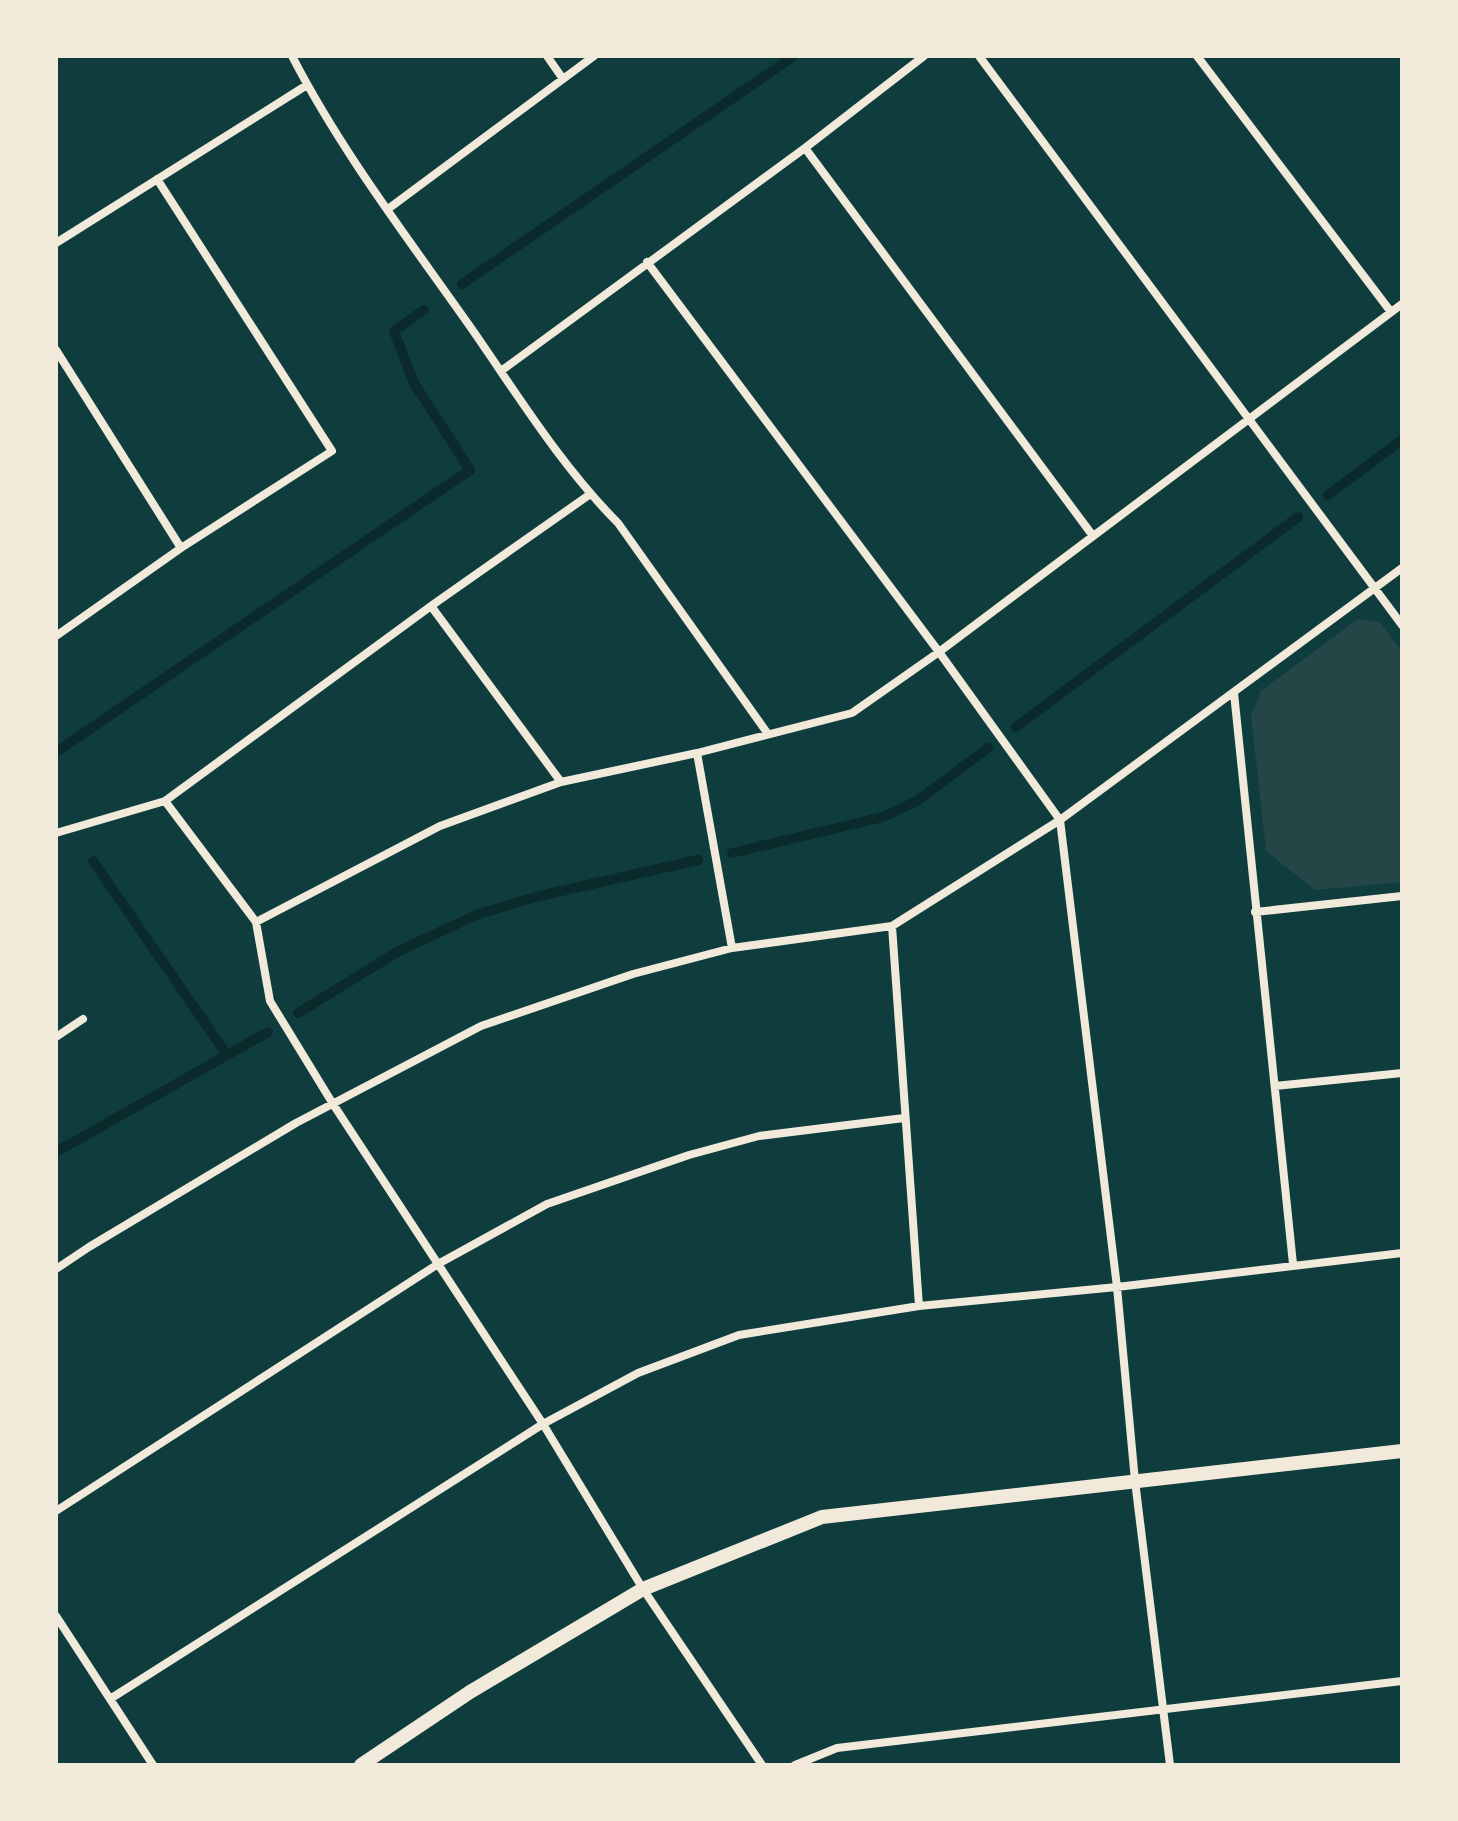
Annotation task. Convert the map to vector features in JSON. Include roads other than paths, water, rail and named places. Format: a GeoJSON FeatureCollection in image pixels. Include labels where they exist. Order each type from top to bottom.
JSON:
{"type":"FeatureCollection","features":[{"type":"Feature","properties":{"kind":"street"},"geometry":{"type":"LineString","coordinates":[[292,56],[307,85],[388,209],[501,371],[589,495],[618,523],[768,734]]}},
{"type":"Feature","properties":{"kind":"street"},"geometry":{"type":"LineString","coordinates":[[547,56],[563,79]]}},
{"type":"Feature","properties":{"kind":"street"},"geometry":{"type":"LineString","coordinates":[[388,209],[594,56]]}},
{"type":"Feature","properties":{"kind":"street"},"geometry":{"type":"LineString","coordinates":[[501,371],[805,148],[924,56]]}},
{"type":"Feature","properties":{"kind":"street"},"geometry":{"type":"LineString","coordinates":[[979,56],[1402,625]]}},
{"type":"Feature","properties":{"kind":"street"},"geometry":{"type":"LineString","coordinates":[[1197,56],[1391,312]]}},
{"type":"Feature","properties":{"kind":"street"},"geometry":{"type":"LineString","coordinates":[[56,243],[307,85]]}},
{"type":"Feature","properties":{"kind":"street"},"geometry":{"type":"LineString","coordinates":[[805,148],[1093,536]]}},
{"type":"Feature","properties":{"kind":"street"},"geometry":{"type":"LineString","coordinates":[[56,636],[181,548],[332,451],[157,179]]}},
{"type":"Feature","properties":{"kind":"street"},"geometry":{"type":"LineString","coordinates":[[647,262],[939,652],[1060,820],[1117,1287],[1135,1481],[1170,1765]]}},
{"type":"Feature","properties":{"kind":"street"},"geometry":{"type":"LineString","coordinates":[[256,922],[440,826],[561,782],[697,753],[852,713],[1250,421],[1402,304]]}},
{"type":"Feature","properties":{"kind":"street"},"geometry":{"type":"LineString","coordinates":[[56,350],[181,548]]}},
{"type":"Feature","properties":{"kind":"street"},"geometry":{"type":"LineString","coordinates":[[56,833],[165,801],[431,606],[589,495]]}},
{"type":"Feature","properties":{"kind":"street"},"geometry":{"type":"LineString","coordinates":[[56,1269],[296,1123],[481,1026],[633,974],[732,948],[892,926],[1060,820],[1402,568]]}},
{"type":"Feature","properties":{"kind":"street"},"geometry":{"type":"LineString","coordinates":[[431,606],[561,782]]}},
{"type":"Feature","properties":{"kind":"street"},"geometry":{"type":"LineString","coordinates":[[1234,693],[1293,1264]]}},
{"type":"Feature","properties":{"kind":"street"},"geometry":{"type":"LineString","coordinates":[[697,753],[732,948]]}},
{"type":"Feature","properties":{"kind":"street"},"geometry":{"type":"LineString","coordinates":[[165,801],[256,922],[270,1001],[333,1104],[543,1424],[643,1589],[762,1765]]}},
{"type":"Feature","properties":{"kind":"street"},"geometry":{"type":"LineString","coordinates":[[1255,912],[1402,896]]}},
{"type":"Feature","properties":{"kind":"street"},"geometry":{"type":"LineString","coordinates":[[892,926],[919,1306]]}},
{"type":"Feature","properties":{"kind":"street"},"geometry":{"type":"LineString","coordinates":[[56,1037],[83,1019]]}},
{"type":"Feature","properties":{"kind":"street"},"geometry":{"type":"LineString","coordinates":[[1275,1086],[1402,1073]]}},
{"type":"Feature","properties":{"kind":"street"},"geometry":{"type":"LineString","coordinates":[[56,1511],[438,1264],[547,1204],[689,1155],[759,1136],[904,1118]]}},
{"type":"Feature","properties":{"kind":"street"},"geometry":{"type":"LineString","coordinates":[[110,1699],[543,1424],[638,1373],[739,1335],[919,1306],[1117,1287],[1402,1253]]}},
{"type":"Feature","properties":{"kind":"street"},"geometry":{"type":"LineString","coordinates":[[361,1765],[470,1692],[643,1589],[822,1517],[1402,1451]]}},
{"type":"Feature","properties":{"kind":"street"},"geometry":{"type":"LineString","coordinates":[[56,1616],[153,1765]]}},
{"type":"Feature","properties":{"kind":"street"},"geometry":{"type":"LineString","coordinates":[[795,1765],[837,1748],[1402,1681]]}},
{"type":"Feature","properties":{"kind":"waterway"},"geometry":{"type":"LineString","coordinates":[[462,284],[794,56]]}},
{"type":"Feature","properties":{"kind":"waterway"},"geometry":{"type":"LineString","coordinates":[[56,752],[470,470],[414,383],[394,331],[424,310]]}},
{"type":"Feature","properties":{"kind":"waterway"},"geometry":{"type":"LineString","coordinates":[[1328,495],[1402,440]]}},
{"type":"Feature","properties":{"kind":"waterway"},"geometry":{"type":"LineString","coordinates":[[1016,727],[1298,517]]}},
{"type":"Feature","properties":{"kind":"waterway"},"geometry":{"type":"LineString","coordinates":[[732,853],[883,817],[917,801],[988,748]]}},
{"type":"Feature","properties":{"kind":"waterway"},"geometry":{"type":"LineString","coordinates":[[298,1013],[399,951],[476,915],[539,896],[698,860]]}},
{"type":"Feature","properties":{"kind":"waterway"},"geometry":{"type":"LineString","coordinates":[[93,861],[227,1055]]}},
{"type":"Feature","properties":{"kind":"waterway"},"geometry":{"type":"LineString","coordinates":[[56,1152],[268,1032]]}}]}
